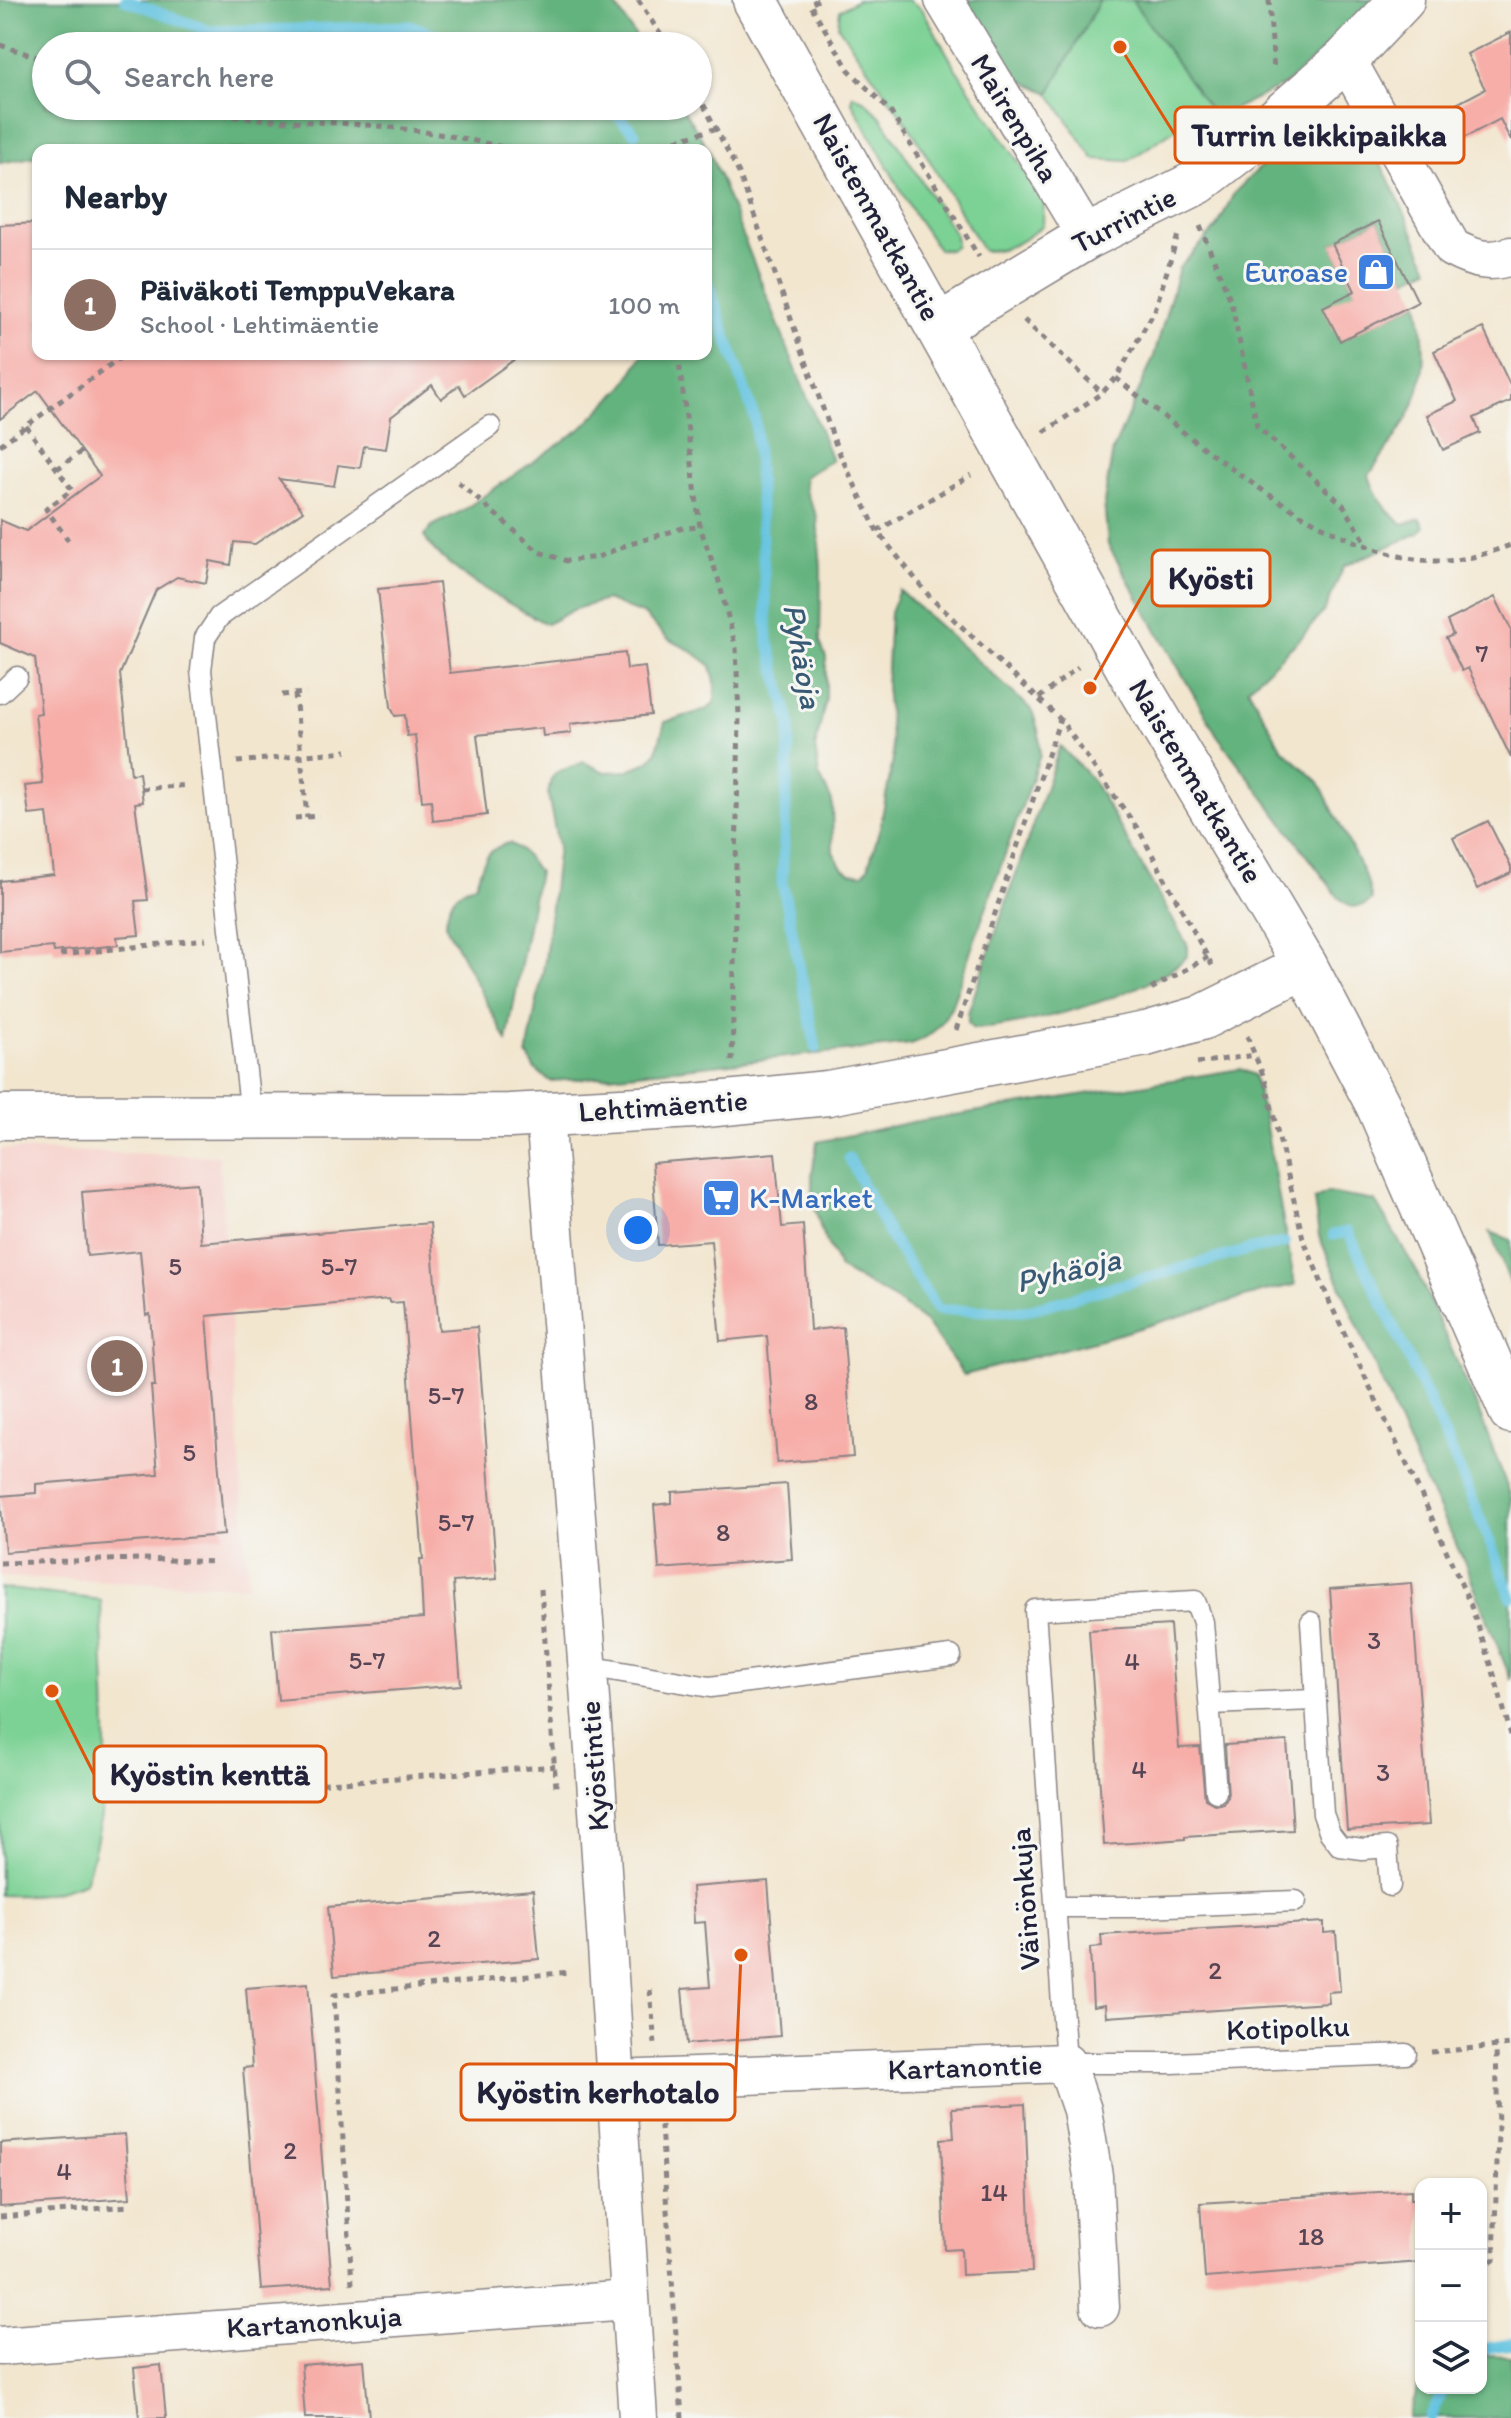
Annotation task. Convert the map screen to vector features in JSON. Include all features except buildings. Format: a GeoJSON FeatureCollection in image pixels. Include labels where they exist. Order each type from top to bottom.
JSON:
{"type":"FeatureCollection","features":[{"type":"Feature","properties":{"kind":"street","name":"Naistenmatkantie"},"geometry":{"type":"LineString","coordinates":[[755,0],[1128,668],[1305,966],[1378,1105],[1511,1411]]}},
{"type":"Feature","properties":{"kind":"street","name":"Mairenpiha"},"geometry":{"type":"LineString","coordinates":[[944,0],[1087,237]]}},
{"type":"Feature","properties":{"kind":"street","name":"Turrintie"},"geometry":{"type":"LineString","coordinates":[[939,326],[1087,237],[1183,191],[1260,134],[1346,59],[1402,0]]}},
{"type":"Feature","properties":{"kind":"street"},"geometry":{"type":"LineString","coordinates":[[1346,59],[1452,248],[1472,259],[1511,256]]}},
{"type":"Feature","properties":{"kind":"street","name":"Lehtimäentie"},"geometry":{"type":"LineString","coordinates":[[0,1117],[494,1117],[695,1106],[828,1093],[938,1071],[1093,1046],[1190,1022],[1232,1005],[1305,966]]}},
{"type":"Feature","properties":{"kind":"street","name":"Kyöstintie"},"geometry":{"type":"LineString","coordinates":[[545,1114],[595,1764],[638,2418]]}},
{"type":"Feature","properties":{"kind":"street","name":"Kartanontie"},"geometry":{"type":"LineString","coordinates":[[616,2080],[1066,2063],[1082,2110],[1093,2176],[1100,2307]]}},
{"type":"Feature","properties":{"kind":"street","name":"Kartanonkuja"},"geometry":{"type":"LineString","coordinates":[[0,2346],[629,2300]]}},
{"type":"Feature","properties":{"kind":"lane"},"geometry":{"type":"LineString","coordinates":[[251,1116],[201,670],[205,638],[219,617],[490,426]]}},
{"type":"Feature","properties":{"kind":"lane"},"geometry":{"type":"LineString","coordinates":[[0,693],[17,677]]}},
{"type":"Feature","properties":{"kind":"lane","name":"Väinönkuja"},"geometry":{"type":"LineString","coordinates":[[1066,2063],[1035,1610],[1195,1601],[1203,1622],[1210,1704]]}},
{"type":"Feature","properties":{"kind":"lane"},"geometry":{"type":"LineString","coordinates":[[1311,1622],[1323,1814],[1330,1833],[1340,1846],[1363,1849],[1387,1847],[1390,1886]]}},
{"type":"Feature","properties":{"kind":"lane"},"geometry":{"type":"LineString","coordinates":[[587,1666],[710,1687],[951,1656]]}},
{"type":"Feature","properties":{"kind":"lane"},"geometry":{"type":"LineString","coordinates":[[1216,1792],[1210,1704],[1315,1700]]}},
{"type":"Feature","properties":{"kind":"lane"},"geometry":{"type":"LineString","coordinates":[[1056,1907],[1296,1901]]}},
{"type":"Feature","properties":{"kind":"lane","name":"Kotipolku"},"geometry":{"type":"LineString","coordinates":[[1066,2063],[1172,2063],[1406,2054]]}},
{"type":"Feature","properties":{"kind":"path"},"geometry":{"type":"LineString","coordinates":[[638,0],[659,32]]}},
{"type":"Feature","properties":{"kind":"path"},"geometry":{"type":"LineString","coordinates":[[818,0],[810,4],[849,70],[890,111],[976,253],[1028,325],[1102,393]]}},
{"type":"Feature","properties":{"kind":"path"},"geometry":{"type":"LineString","coordinates":[[0,45],[32,55]]}},
{"type":"Feature","properties":{"kind":"path"},"geometry":{"type":"LineString","coordinates":[[712,118],[739,173],[837,448],[877,531],[930,597],[1060,719],[1140,832],[1232,1005],[1265,1080],[1303,1238],[1330,1303],[1471,1606],[1511,1735]]}},
{"type":"Feature","properties":{"kind":"path"},"geometry":{"type":"LineString","coordinates":[[298,120],[356,124],[492,144]]}},
{"type":"Feature","properties":{"kind":"path"},"geometry":{"type":"LineString","coordinates":[[662,144],[718,128]]}},
{"type":"Feature","properties":{"kind":"path"},"geometry":{"type":"LineString","coordinates":[[1044,432],[1102,393],[1116,378],[1155,310],[1179,233],[1183,191]]}},
{"type":"Feature","properties":{"kind":"path"},"geometry":{"type":"LineString","coordinates":[[1183,191],[1231,301],[1257,426],[1344,506],[1368,547]]}},
{"type":"Feature","properties":{"kind":"path"},"geometry":{"type":"LineString","coordinates":[[0,445],[117,360]]}},
{"type":"Feature","properties":{"kind":"path"},"geometry":{"type":"LineString","coordinates":[[679,360],[700,527],[718,578],[736,648],[739,716],[734,1101]]}},
{"type":"Feature","properties":{"kind":"path"},"geometry":{"type":"LineString","coordinates":[[1116,378],[1283,504],[1368,547],[1434,561],[1469,559],[1511,545]]}},
{"type":"Feature","properties":{"kind":"path"},"geometry":{"type":"LineString","coordinates":[[26,426],[72,490],[46,509],[68,540]]}},
{"type":"Feature","properties":{"kind":"path"},"geometry":{"type":"LineString","coordinates":[[57,469],[82,451]]}},
{"type":"Feature","properties":{"kind":"path"},"geometry":{"type":"LineString","coordinates":[[877,531],[971,475]]}},
{"type":"Feature","properties":{"kind":"path"},"geometry":{"type":"LineString","coordinates":[[467,490],[539,552],[567,561],[598,557],[683,528],[700,527]]}},
{"type":"Feature","properties":{"kind":"path"},"geometry":{"type":"LineString","coordinates":[[1039,698],[1078,667]]}},
{"type":"Feature","properties":{"kind":"path"},"geometry":{"type":"LineString","coordinates":[[282,695],[306,693]]}},
{"type":"Feature","properties":{"kind":"path"},"geometry":{"type":"LineString","coordinates":[[295,694],[307,817]]}},
{"type":"Feature","properties":{"kind":"path"},"geometry":{"type":"LineString","coordinates":[[955,1032],[1060,719]]}},
{"type":"Feature","properties":{"kind":"path"},"geometry":{"type":"LineString","coordinates":[[141,789],[301,756],[347,751]]}},
{"type":"Feature","properties":{"kind":"path"},"geometry":{"type":"LineString","coordinates":[[295,818],[319,816]]}},
{"type":"Feature","properties":{"kind":"path"},"geometry":{"type":"LineString","coordinates":[[60,955],[230,936]]}},
{"type":"Feature","properties":{"kind":"path"},"geometry":{"type":"LineString","coordinates":[[1185,1065],[1256,1055]]}},
{"type":"Feature","properties":{"kind":"path"},"geometry":{"type":"LineString","coordinates":[[0,1563],[141,1559],[214,1562]]}},
{"type":"Feature","properties":{"kind":"path"},"geometry":{"type":"LineString","coordinates":[[540,1581],[557,1798]]}},
{"type":"Feature","properties":{"kind":"path"},"geometry":{"type":"LineString","coordinates":[[106,1783],[274,1787],[595,1764]]}},
{"type":"Feature","properties":{"kind":"path"},"geometry":{"type":"LineString","coordinates":[[353,2297],[334,1995],[570,1972],[571,1988]]}},
{"type":"Feature","properties":{"kind":"path"},"geometry":{"type":"LineString","coordinates":[[650,1983],[682,2418]]}},
{"type":"Feature","properties":{"kind":"path"},"geometry":{"type":"LineString","coordinates":[[1406,2054],[1511,2045]]}},
{"type":"Feature","properties":{"kind":"path"},"geometry":{"type":"LineString","coordinates":[[1487,2264],[1494,2260],[1498,2131],[1496,2047]]}},
{"type":"Feature","properties":{"kind":"path"},"geometry":{"type":"LineString","coordinates":[[0,2217],[128,2206]]}},
{"type":"Feature","properties":{"kind":"shaded area"},"geometry":{"type":"Polygon","coordinates":[[[0,1149],[219,1156],[249,1586],[0,1577],[0,1149]]]}},
{"type":"Feature","properties":{"kind":"green space"},"geometry":{"type":"Polygon","coordinates":[[[0,0],[612,0],[633,32],[32,32],[32,120],[690,120],[705,144],[32,144],[32,157],[0,163],[0,0]]]}},
{"type":"Feature","properties":{"kind":"green space"},"geometry":{"type":"Polygon","coordinates":[[[857,0],[908,0],[922,9],[956,69],[1044,200],[1043,225],[1029,236],[1009,247],[983,251],[914,134],[838,26],[840,10],[857,0]]]}},
{"type":"Feature","properties":{"kind":"green space"},"geometry":{"type":"Polygon","coordinates":[[[967,0],[1100,0],[1049,93],[1003,72],[967,0]]]}},
{"type":"Feature","properties":{"kind":"green space"},"geometry":{"type":"Polygon","coordinates":[[[1132,0],[1208,107],[1128,161],[1094,159],[1049,93],[1099,1],[1132,0]]]}},
{"type":"Feature","properties":{"kind":"green space"},"geometry":{"type":"Polygon","coordinates":[[[1132,0],[1380,0],[1286,84],[1211,120],[1208,107],[1132,0]]]}},
{"type":"Feature","properties":{"kind":"green space"},"geometry":{"type":"Polygon","coordinates":[[[853,95],[865,101],[881,117],[955,234],[956,245],[950,250],[938,249],[914,214],[851,101],[853,95]]]}},
{"type":"Feature","properties":{"kind":"green space"},"geometry":{"type":"Polygon","coordinates":[[[1325,108],[1338,110],[1364,136],[1390,182],[1429,268],[1407,279],[1378,221],[1332,244],[1355,291],[1340,340],[1418,302],[1424,355],[1417,395],[1399,432],[1369,475],[1382,502],[1397,519],[1403,524],[1420,519],[1424,526],[1419,533],[1344,566],[1325,610],[1300,639],[1248,688],[1282,749],[1319,782],[1367,880],[1372,900],[1365,905],[1352,907],[1339,898],[1217,735],[1108,545],[1104,502],[1113,450],[1154,356],[1179,268],[1217,227],[1234,193],[1314,114],[1325,108]]]}},
{"type":"Feature","properties":{"kind":"green space"},"geometry":{"type":"Polygon","coordinates":[[[712,158],[832,460],[804,477],[805,491],[817,516],[821,569],[820,642],[826,657],[826,699],[815,748],[819,775],[832,801],[833,852],[841,866],[851,873],[863,874],[868,868],[880,827],[893,760],[886,686],[890,613],[899,590],[1032,710],[1039,733],[1040,755],[951,1007],[935,1030],[925,1038],[911,1044],[550,1081],[534,1068],[527,1054],[545,960],[558,846],[548,795],[551,779],[557,772],[584,762],[605,772],[626,771],[648,762],[656,753],[665,722],[708,709],[715,702],[715,682],[711,666],[668,639],[644,615],[606,600],[575,609],[546,624],[461,573],[432,548],[424,536],[432,526],[462,511],[582,428],[624,386],[639,360],[712,360],[712,158]]]}},
{"type":"Feature","properties":{"kind":"green space"},"geometry":{"type":"Polygon","coordinates":[[[1060,746],[1092,779],[1188,946],[1188,955],[1172,969],[1119,995],[1055,1015],[973,1029],[968,1023],[968,1013],[1060,746]]]}},
{"type":"Feature","properties":{"kind":"green space"},"geometry":{"type":"Polygon","coordinates":[[[509,843],[520,849],[538,872],[507,1041],[446,926],[453,899],[462,890],[476,884],[490,853],[509,843]]]}},
{"type":"Feature","properties":{"kind":"green space"},"geometry":{"type":"Polygon","coordinates":[[[1240,1069],[1254,1075],[1295,1285],[964,1375],[925,1322],[893,1298],[840,1269],[822,1233],[812,1197],[817,1142],[912,1122],[1240,1069]]]}},
{"type":"Feature","properties":{"kind":"green space"},"geometry":{"type":"Polygon","coordinates":[[[1327,1193],[1375,1201],[1416,1270],[1477,1407],[1511,1497],[1511,1680],[1464,1561],[1421,1473],[1319,1236],[1314,1200],[1327,1193]]]}},
{"type":"Feature","properties":{"kind":"green space"},"geometry":{"type":"Polygon","coordinates":[[[1490,1232],[1511,1240],[1511,1285],[1490,1232]]]}},
{"type":"Feature","properties":{"kind":"green space"},"geometry":{"type":"Polygon","coordinates":[[[0,1588],[101,1600],[106,1742],[105,1778],[95,1848],[85,1882],[43,1894],[0,1895],[0,1588]]]}},
{"type":"Feature","properties":{"kind":"green space"},"geometry":{"type":"Polygon","coordinates":[[[1487,2355],[1511,2356],[1511,2418],[1409,2418],[1416,2394],[1487,2394],[1487,2355]]]}},
{"type":"Feature","properties":{"kind":"waterway","name":"Pyhäoja"},"geometry":{"type":"LineString","coordinates":[[125,0],[210,31],[413,26],[428,32]]}},
{"type":"Feature","properties":{"kind":"waterway","name":"Pyhäoja"},"geometry":{"type":"LineString","coordinates":[[622,120],[635,133]]}},
{"type":"Feature","properties":{"kind":"waterway","name":"Pyhäoja"},"geometry":{"type":"LineString","coordinates":[[712,295],[755,419],[768,640],[790,723],[782,882],[816,1048]]}},
{"type":"Feature","properties":{"kind":"waterway","name":"Pyhäoja"},"geometry":{"type":"LineString","coordinates":[[849,1158],[890,1236],[938,1310],[1024,1311],[1252,1249],[1285,1243]]}},
{"type":"Feature","properties":{"kind":"waterway","name":"Pyhäoja"},"geometry":{"type":"LineString","coordinates":[[1333,1235],[1348,1232],[1455,1458],[1511,1597]]}},
{"type":"Feature","properties":{"kind":"waterway","name":"Pyhäoja"},"geometry":{"type":"LineString","coordinates":[[1487,2348],[1511,2344]]}},
{"type":"Feature","properties":{"kind":"waterway","name":"Pyhäoja"},"geometry":{"type":"LineString","coordinates":[[1431,2418],[1441,2394]]}},
{"type":"Feature","properties":{"kind":"place","name":"Turrin leikkipaikka"},"geometry":{"type":"Point","coordinates":[1120,47]}},
{"type":"Feature","properties":{"kind":"place","name":"Euroase"},"geometry":{"type":"Point","coordinates":[1376,272]}},
{"type":"Feature","properties":{"kind":"place","name":"Kyösti"},"geometry":{"type":"Point","coordinates":[1090,688]}},
{"type":"Feature","properties":{"kind":"place","name":"K-Market"},"geometry":{"type":"Point","coordinates":[721,1198]}},
{"type":"Feature","properties":{"kind":"place","name":"Päiväkoti TemppuVekara"},"geometry":{"type":"Point","coordinates":[117,1366]}},
{"type":"Feature","properties":{"kind":"place","name":"Kyöstin kenttä"},"geometry":{"type":"Point","coordinates":[52,1691]}},
{"type":"Feature","properties":{"kind":"place","name":"Kyöstin kerhotalo"},"geometry":{"type":"Point","coordinates":[741,1955]}}]}
